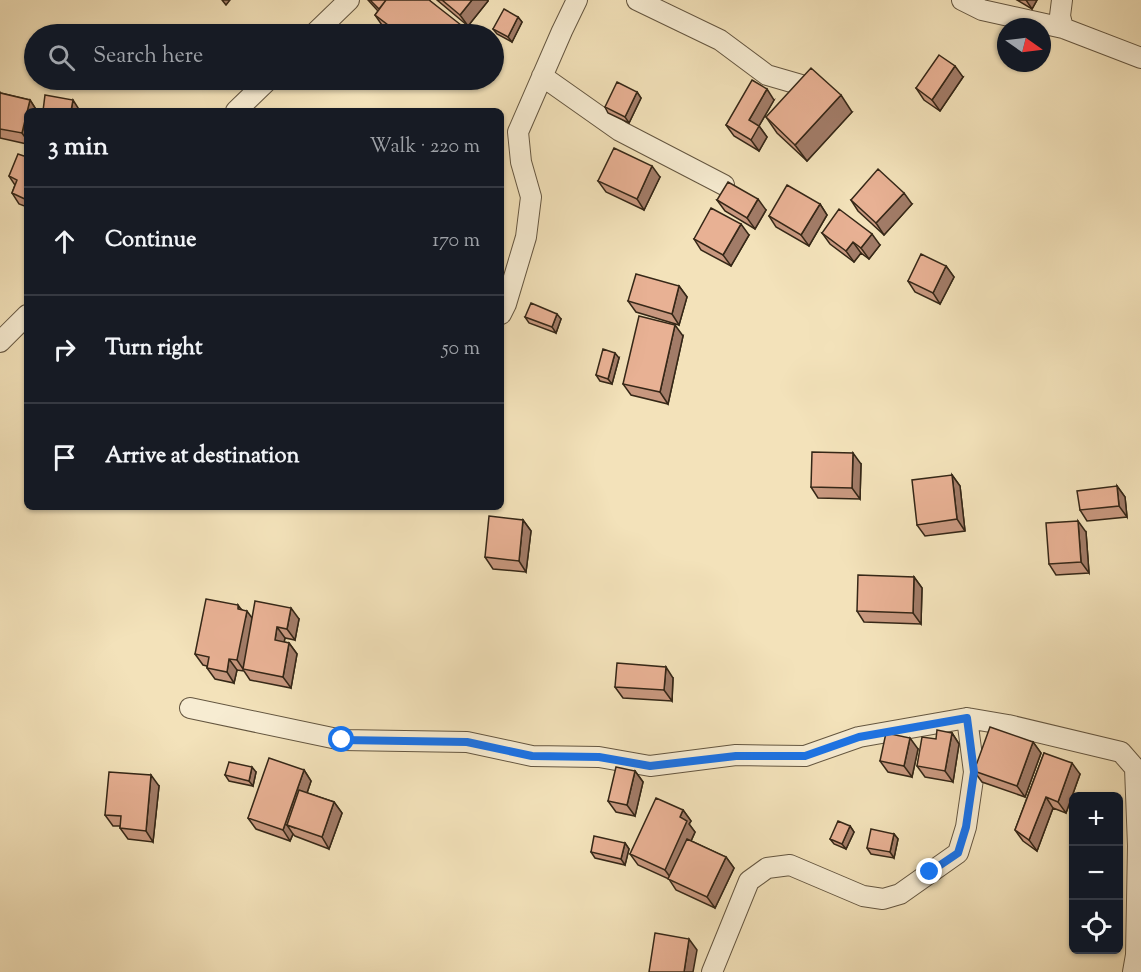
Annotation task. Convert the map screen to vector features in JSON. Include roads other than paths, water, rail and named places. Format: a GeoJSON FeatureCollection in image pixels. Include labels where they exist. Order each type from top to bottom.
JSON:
{"type":"FeatureCollection","features":[{"type":"Feature","properties":{"kind":"street"},"geometry":{"type":"LineString","coordinates":[[324,24],[349,0]]}},
{"type":"Feature","properties":{"kind":"street"},"geometry":{"type":"LineString","coordinates":[[504,309],[526,237],[531,197],[521,162],[519,132],[562,31],[578,0]]}},
{"type":"Feature","properties":{"kind":"street"},"geometry":{"type":"LineString","coordinates":[[637,0],[720,40],[767,75],[805,86]]}},
{"type":"Feature","properties":{"kind":"street"},"geometry":{"type":"LineString","coordinates":[[962,0],[982,10],[1063,28],[1141,58]]}},
{"type":"Feature","properties":{"kind":"street"},"geometry":{"type":"LineString","coordinates":[[1062,0],[1060,16],[1063,28]]}},
{"type":"Feature","properties":{"kind":"street"},"geometry":{"type":"LineString","coordinates":[[542,76],[620,131],[724,185]]}},
{"type":"Feature","properties":{"kind":"street"},"geometry":{"type":"LineString","coordinates":[[239,108],[258,90]]}},
{"type":"Feature","properties":{"kind":"street"},"geometry":{"type":"LineString","coordinates":[[0,342],[24,318]]}},
{"type":"Feature","properties":{"kind":"street"},"geometry":{"type":"LineString","coordinates":[[190,708],[342,740],[467,742],[532,756],[599,757],[650,766],[736,756],[805,756],[859,737],[967,718],[1008,725],[1121,752],[1138,769],[1136,955],[1133,972]]}},
{"type":"Feature","properties":{"kind":"street"},"geometry":{"type":"LineString","coordinates":[[712,972],[749,881],[767,868],[790,865],[863,896],[883,899],[900,894],[958,853],[966,827],[974,772],[967,718]]}}]}
